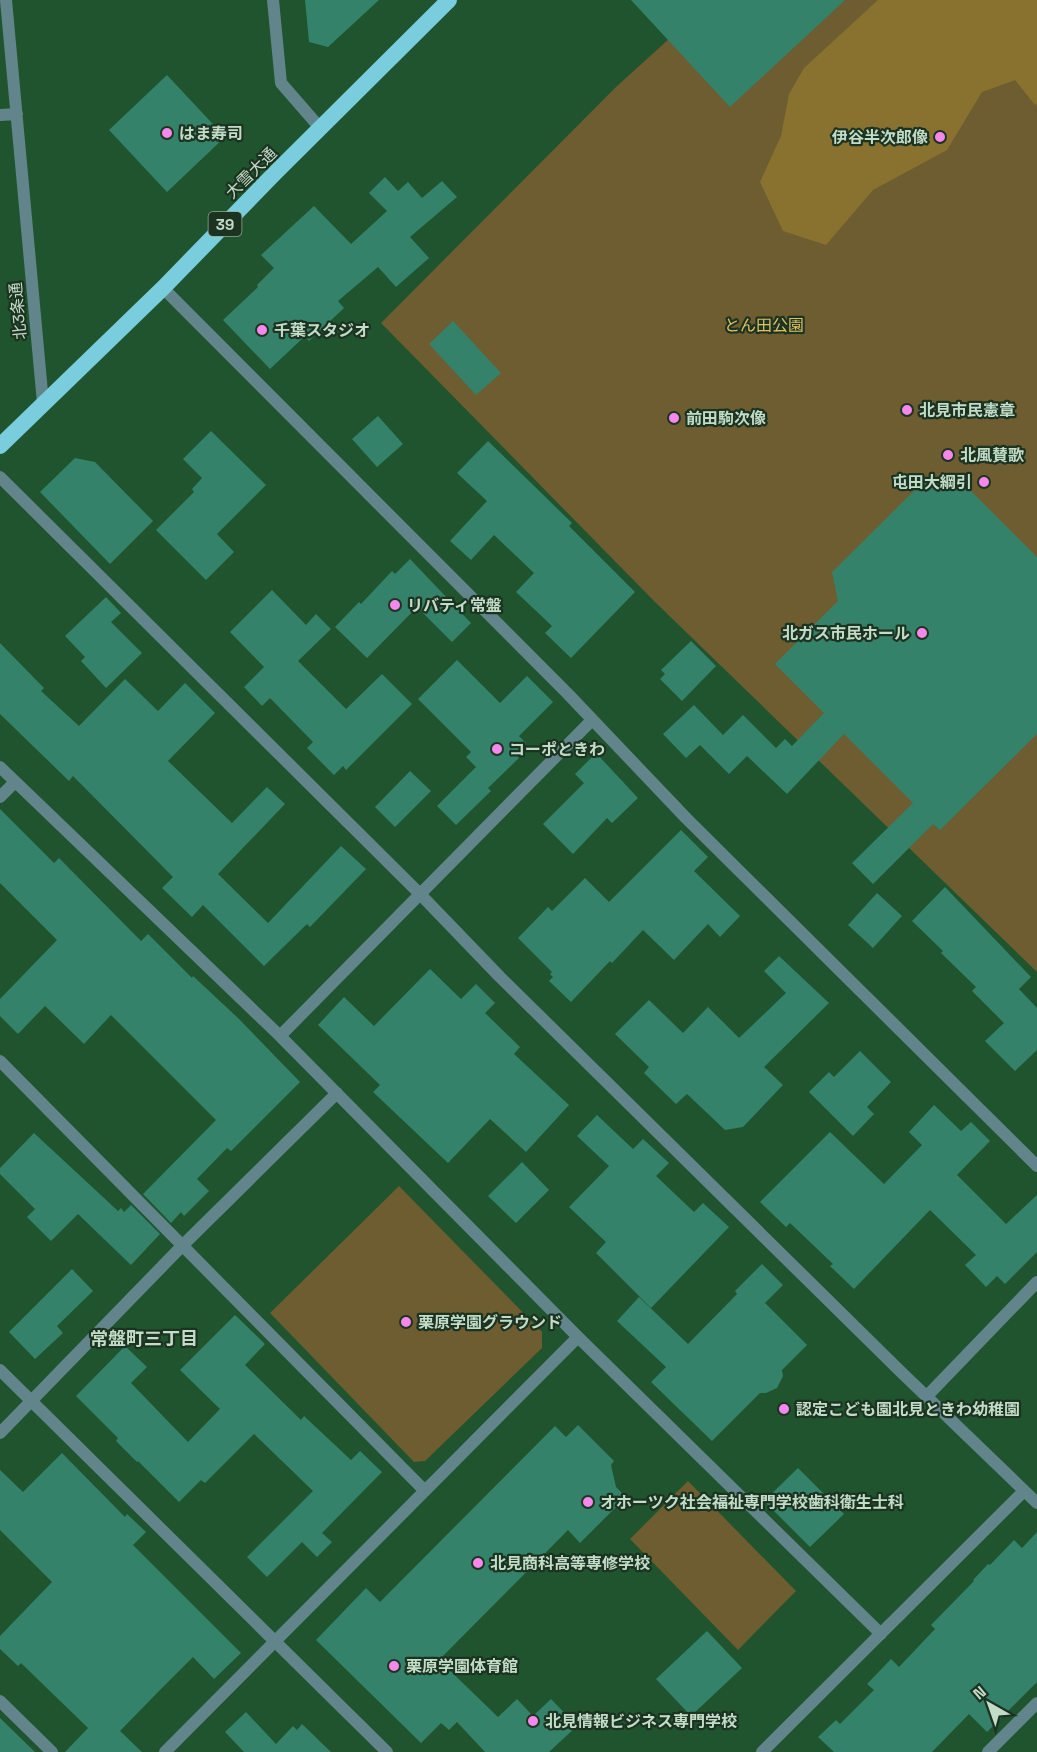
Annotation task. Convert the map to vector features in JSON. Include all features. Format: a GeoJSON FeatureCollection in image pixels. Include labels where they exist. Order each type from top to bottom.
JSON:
{"type":"FeatureCollection","features":[{"type":"Feature","properties":{"kind":"highway","name":"大雪大通"},"geometry":{"type":"LineString","coordinates":[[0,446],[163,288],[449,0]]}},
{"type":"Feature","properties":{"kind":"street","name":"北3条通"},"geometry":{"type":"LineString","coordinates":[[6,0],[44,403]]}},
{"type":"Feature","properties":{"kind":"street"},"geometry":{"type":"LineString","coordinates":[[273,0],[280,82],[321,129]]}},
{"type":"Feature","properties":{"kind":"street"},"geometry":{"type":"LineString","coordinates":[[0,116],[17,114]]}},
{"type":"Feature","properties":{"kind":"street"},"geometry":{"type":"LineString","coordinates":[[163,288],[592,720],[686,818],[1037,1166]]}},
{"type":"Feature","properties":{"kind":"street"},"geometry":{"type":"LineString","coordinates":[[0,477],[420,894],[500,977],[1037,1503]]}},
{"type":"Feature","properties":{"kind":"street"},"geometry":{"type":"LineString","coordinates":[[280,1036],[592,720]]}},
{"type":"Feature","properties":{"kind":"street"},"geometry":{"type":"LineString","coordinates":[[0,766],[280,1036],[578,1337],[880,1634]]}},
{"type":"Feature","properties":{"kind":"street"},"geometry":{"type":"LineString","coordinates":[[0,797],[15,782]]}},
{"type":"Feature","properties":{"kind":"street"},"geometry":{"type":"LineString","coordinates":[[0,1061],[425,1491]]}},
{"type":"Feature","properties":{"kind":"street"},"geometry":{"type":"LineString","coordinates":[[0,1433],[182,1246],[337,1093]]}},
{"type":"Feature","properties":{"kind":"street"},"geometry":{"type":"LineString","coordinates":[[927,1396],[1037,1282]]}},
{"type":"Feature","properties":{"kind":"street"},"geometry":{"type":"LineString","coordinates":[[165,1752],[578,1337]]}},
{"type":"Feature","properties":{"kind":"street"},"geometry":{"type":"LineString","coordinates":[[0,1370],[387,1752]]}},
{"type":"Feature","properties":{"kind":"street"},"geometry":{"type":"LineString","coordinates":[[768,1750],[880,1634],[1024,1491]]}},
{"type":"Feature","properties":{"kind":"street"},"geometry":{"type":"LineString","coordinates":[[0,1701],[52,1752]]}},
{"type":"Feature","properties":{"kind":"street"},"geometry":{"type":"LineString","coordinates":[[988,1752],[1037,1703]]}},
{"type":"Feature","properties":{"kind":"green space","name":"とん田公園"},"geometry":{"type":"Polygon","coordinates":[[[712,0],[1037,0],[1037,972],[655,602],[381,323],[616,87],[712,0]]]}},
{"type":"Feature","properties":{"kind":"green space","name":"栗原学園グラウンド"},"geometry":{"type":"Polygon","coordinates":[[[399,1186],[542,1332],[542,1348],[425,1461],[414,1462],[270,1313],[399,1186]]]}},
{"type":"Feature","properties":{"kind":"green space"},"geometry":{"type":"Polygon","coordinates":[[[688,1481],[796,1591],[738,1650],[630,1539],[688,1481]]]}},
{"type":"Feature","properties":{"kind":"shaded area"},"geometry":{"type":"Polygon","coordinates":[[[878,0],[1037,0],[1037,104],[1035,105],[1015,80],[982,92],[947,150],[873,190],[826,245],[783,231],[760,182],[781,136],[789,94],[804,68],[878,0]]]}},
{"type":"Feature","properties":{"kind":"building"},"geometry":{"type":"Polygon","coordinates":[[[305,0],[379,0],[328,47],[309,42],[305,0]]]}},
{"type":"Feature","properties":{"kind":"building"},"geometry":{"type":"Polygon","coordinates":[[[631,0],[845,0],[730,107],[631,0]]]}},
{"type":"Feature","properties":{"kind":"building","name":"はま寿司"},"geometry":{"type":"Polygon","coordinates":[[[167,75],[225,137],[167,192],[109,130],[167,75]]]}},
{"type":"Feature","properties":{"kind":"building"},"geometry":{"type":"Polygon","coordinates":[[[385,177],[398,191],[408,182],[422,198],[442,181],[457,197],[410,237],[429,258],[396,287],[378,267],[338,301],[344,308],[309,341],[305,336],[270,369],[223,320],[258,287],[257,285],[274,268],[261,255],[314,206],[351,244],[387,211],[369,193],[385,177]]]}},
{"type":"Feature","properties":{"kind":"building"},"geometry":{"type":"Polygon","coordinates":[[[453,321],[501,373],[476,395],[429,344],[453,321]]]}},
{"type":"Feature","properties":{"kind":"building"},"geometry":{"type":"Polygon","coordinates":[[[378,416],[403,444],[377,467],[352,439],[378,416]]]}},
{"type":"Feature","properties":{"kind":"building"},"geometry":{"type":"Polygon","coordinates":[[[211,431],[266,485],[217,534],[234,552],[206,580],[156,530],[194,492],[192,489],[202,478],[183,459],[211,431]]]}},
{"type":"Feature","properties":{"kind":"building"},"geometry":{"type":"Polygon","coordinates":[[[488,441],[572,523],[569,526],[635,592],[571,658],[545,633],[552,626],[516,592],[534,573],[494,535],[471,560],[450,541],[487,501],[457,473],[488,441]]]}},
{"type":"Feature","properties":{"kind":"building"},"geometry":{"type":"Polygon","coordinates":[[[75,458],[95,462],[153,521],[110,564],[40,492],[75,458]]]}},
{"type":"Feature","properties":{"kind":"building","name":"北ガス市民ホール"},"geometry":{"type":"Polygon","coordinates":[[[955,475],[1037,557],[1037,734],[940,830],[933,824],[873,884],[852,863],[913,803],[844,734],[787,794],[747,756],[729,774],[700,745],[686,758],[663,734],[694,705],[723,735],[743,715],[776,748],[785,739],[792,746],[824,713],[775,664],[838,601],[832,572],[927,478],[955,475]]]}},
{"type":"Feature","properties":{"kind":"building","name":"リバティ常盤"},"geometry":{"type":"Polygon","coordinates":[[[410,559],[471,623],[452,642],[417,607],[367,658],[335,627],[359,602],[361,604],[392,571],[395,574],[410,559]]]}},
{"type":"Feature","properties":{"kind":"building"},"geometry":{"type":"Polygon","coordinates":[[[272,590],[306,625],[316,614],[331,629],[298,661],[346,709],[382,674],[412,704],[346,770],[343,766],[334,775],[307,748],[313,742],[270,698],[262,706],[244,687],[264,667],[230,632],[272,590]]]}},
{"type":"Feature","properties":{"kind":"building"},"geometry":{"type":"Polygon","coordinates":[[[106,597],[121,613],[111,622],[142,653],[106,688],[81,661],[85,657],[65,636],[106,597]]]}},
{"type":"Feature","properties":{"kind":"building"},"geometry":{"type":"Polygon","coordinates":[[[691,641],[716,666],[682,701],[660,679],[665,674],[661,670],[691,641]]]}},
{"type":"Feature","properties":{"kind":"building"},"geometry":{"type":"Polygon","coordinates":[[[0,643],[44,688],[41,691],[79,726],[125,679],[158,711],[185,683],[215,713],[168,761],[232,823],[267,787],[285,804],[218,874],[268,923],[341,846],[366,869],[310,927],[307,924],[264,966],[203,905],[192,917],[162,888],[173,877],[73,776],[69,781],[0,714],[0,643]]]}},
{"type":"Feature","properties":{"kind":"building"},"geometry":{"type":"Polygon","coordinates":[[[457,660],[500,703],[527,676],[553,702],[519,736],[526,743],[515,754],[519,758],[488,788],[491,791],[456,825],[437,806],[476,767],[466,757],[471,752],[418,699],[457,660]]]}},
{"type":"Feature","properties":{"kind":"building"},"geometry":{"type":"Polygon","coordinates":[[[596,753],[638,798],[612,823],[607,818],[573,854],[543,824],[584,783],[575,774],[596,753]]]}},
{"type":"Feature","properties":{"kind":"building"},"geometry":{"type":"Polygon","coordinates":[[[410,771],[431,791],[395,827],[375,807],[410,771]]]}},
{"type":"Feature","properties":{"kind":"building"},"geometry":{"type":"Polygon","coordinates":[[[0,809],[54,863],[59,858],[141,941],[148,934],[192,978],[193,976],[238,1018],[300,1082],[231,1151],[227,1148],[197,1179],[209,1191],[184,1216],[181,1212],[171,1223],[143,1194],[216,1120],[111,1015],[84,1044],[45,1006],[18,1034],[0,1016],[0,999],[57,940],[0,883],[0,809]]]}},
{"type":"Feature","properties":{"kind":"building"},"geometry":{"type":"Polygon","coordinates":[[[681,830],[708,857],[694,871],[740,916],[720,937],[708,924],[674,960],[643,930],[571,1002],[549,981],[553,977],[550,974],[552,972],[518,938],[548,907],[552,911],[585,878],[609,902],[681,830]]]}},
{"type":"Feature","properties":{"kind":"building"},"geometry":{"type":"Polygon","coordinates":[[[945,887],[1031,977],[1019,989],[1037,1008],[1037,1050],[1015,1071],[985,1041],[1004,1023],[972,991],[976,987],[912,921],[945,887]]]}},
{"type":"Feature","properties":{"kind":"building"},"geometry":{"type":"Polygon","coordinates":[[[877,893],[902,916],[873,948],[848,925],[877,893]]]}},
{"type":"Feature","properties":{"kind":"building"},"geometry":{"type":"Polygon","coordinates":[[[779,956],[829,1003],[764,1067],[783,1085],[743,1127],[725,1130],[687,1094],[676,1104],[644,1073],[649,1067],[615,1034],[649,1000],[683,1033],[708,1007],[739,1038],[786,993],[764,971],[779,956]]]}},
{"type":"Feature","properties":{"kind":"building"},"geometry":{"type":"Polygon","coordinates":[[[430,969],[461,999],[476,984],[495,1003],[485,1013],[520,1047],[514,1054],[569,1105],[526,1152],[490,1119],[448,1163],[373,1092],[380,1085],[318,1025],[344,997],[374,1026],[430,969]]]}},
{"type":"Feature","properties":{"kind":"building"},"geometry":{"type":"Polygon","coordinates":[[[860,1051],[891,1082],[867,1107],[874,1114],[853,1136],[809,1092],[829,1072],[834,1077],[860,1051]]]}},
{"type":"Feature","properties":{"kind":"building"},"geometry":{"type":"Polygon","coordinates":[[[934,1105],[961,1131],[971,1122],[990,1141],[957,1175],[1006,1224],[1037,1195],[1037,1252],[1005,1284],[997,1276],[986,1287],[965,1265],[976,1255],[930,1210],[854,1289],[830,1266],[833,1264],[790,1223],[786,1227],[760,1202],[830,1132],[884,1184],[922,1145],[909,1132],[934,1105]]]}},
{"type":"Feature","properties":{"kind":"building"},"geometry":{"type":"Polygon","coordinates":[[[597,1115],[633,1149],[643,1139],[669,1163],[656,1176],[694,1212],[703,1203],[729,1227],[651,1308],[596,1253],[606,1242],[569,1207],[609,1166],[577,1136],[597,1115]]]}},
{"type":"Feature","properties":{"kind":"building"},"geometry":{"type":"Polygon","coordinates":[[[34,1133],[118,1211],[121,1208],[124,1212],[131,1205],[160,1234],[131,1265],[78,1214],[51,1241],[27,1217],[35,1209],[0,1174],[0,1168],[34,1133]]]}},
{"type":"Feature","properties":{"kind":"building"},"geometry":{"type":"Polygon","coordinates":[[[522,1162],[549,1190],[516,1223],[488,1196],[522,1162]]]}},
{"type":"Feature","properties":{"kind":"building"},"geometry":{"type":"Polygon","coordinates":[[[762,1264],[783,1285],[765,1303],[807,1345],[782,1370],[783,1376],[777,1388],[760,1393],[712,1441],[651,1382],[666,1367],[617,1321],[639,1297],[688,1344],[737,1294],[735,1291],[762,1264]]]}},
{"type":"Feature","properties":{"kind":"building"},"geometry":{"type":"Polygon","coordinates":[[[72,1269],[93,1291],[57,1326],[63,1333],[35,1359],[9,1332],[72,1269]]]}},
{"type":"Feature","properties":{"kind":"building"},"geometry":{"type":"Polygon","coordinates":[[[235,1315],[265,1344],[245,1365],[301,1420],[304,1416],[351,1460],[360,1451],[382,1472],[322,1533],[332,1542],[317,1557],[302,1542],[267,1577],[247,1557],[313,1491],[254,1434],[205,1483],[201,1480],[179,1502],[116,1441],[118,1438],[76,1396],[125,1346],[147,1367],[131,1383],[188,1442],[220,1409],[180,1370],[235,1315]]]}},
{"type":"Feature","properties":{"kind":"building"},"geometry":{"type":"Polygon","coordinates":[[[578,1425],[614,1461],[611,1465],[616,1487],[626,1497],[580,1543],[568,1530],[439,1660],[498,1717],[517,1699],[533,1716],[551,1699],[577,1726],[549,1752],[485,1752],[457,1722],[449,1730],[441,1723],[421,1743],[316,1640],[366,1588],[380,1602],[555,1426],[566,1437],[578,1425]]]}},
{"type":"Feature","properties":{"kind":"building"},"geometry":{"type":"Polygon","coordinates":[[[62,1453],[125,1517],[127,1514],[146,1532],[133,1545],[241,1653],[214,1679],[193,1657],[159,1691],[120,1731],[142,1752],[65,1752],[88,1728],[21,1663],[18,1666],[0,1649],[0,1636],[52,1582],[0,1530],[0,1470],[23,1492],[62,1453]]]}},
{"type":"Feature","properties":{"kind":"building"},"geometry":{"type":"Polygon","coordinates":[[[798,1468],[844,1514],[810,1547],[764,1501],[798,1468]]]}},
{"type":"Feature","properties":{"kind":"building"},"geometry":{"type":"Polygon","coordinates":[[[1037,1532],[1037,1682],[987,1732],[969,1714],[932,1752],[834,1752],[818,1737],[836,1720],[840,1724],[874,1690],[867,1684],[891,1659],[899,1667],[935,1629],[931,1625],[988,1564],[990,1565],[1014,1540],[1022,1548],[1037,1532]]]}},
{"type":"Feature","properties":{"kind":"building"},"geometry":{"type":"Polygon","coordinates":[[[707,1631],[742,1668],[691,1716],[656,1679],[707,1631]]]}},
{"type":"Feature","properties":{"kind":"building"},"geometry":{"type":"Polygon","coordinates":[[[246,1712],[276,1744],[293,1726],[297,1730],[302,1724],[331,1752],[244,1752],[225,1732],[246,1712]]]}},
{"type":"Feature","properties":{"kind":"building"},"geometry":{"type":"Polygon","coordinates":[[[0,1718],[35,1752],[0,1752],[0,1718]]]}},
{"type":"Feature","properties":{"kind":"place","name":"はま寿司"},"geometry":{"type":"Point","coordinates":[167,133]}},
{"type":"Feature","properties":{"kind":"place","name":"伊谷半次郎像"},"geometry":{"type":"Point","coordinates":[940,137]}},
{"type":"Feature","properties":{"kind":"place","name":"千葉スタジオ"},"geometry":{"type":"Point","coordinates":[262,330]}},
{"type":"Feature","properties":{"kind":"place","name":"北見市民憲章"},"geometry":{"type":"Point","coordinates":[907,410]}},
{"type":"Feature","properties":{"kind":"place","name":"前田駒次像"},"geometry":{"type":"Point","coordinates":[674,418]}},
{"type":"Feature","properties":{"kind":"place","name":"北風賛歌"},"geometry":{"type":"Point","coordinates":[948,455]}},
{"type":"Feature","properties":{"kind":"place","name":"屯田大綱引"},"geometry":{"type":"Point","coordinates":[984,482]}},
{"type":"Feature","properties":{"kind":"place","name":"リバティ常盤"},"geometry":{"type":"Point","coordinates":[395,605]}},
{"type":"Feature","properties":{"kind":"place","name":"北ガス市民ホール"},"geometry":{"type":"Point","coordinates":[922,633]}},
{"type":"Feature","properties":{"kind":"place","name":"コーポときわ"},"geometry":{"type":"Point","coordinates":[497,749]}},
{"type":"Feature","properties":{"kind":"place","name":"栗原学園グラウンド"},"geometry":{"type":"Point","coordinates":[406,1322]}},
{"type":"Feature","properties":{"kind":"place","name":"認定こども園北見ときわ幼稚園"},"geometry":{"type":"Point","coordinates":[784,1409]}},
{"type":"Feature","properties":{"kind":"place","name":"オホーツク社会福祉専門学校歯科衛生士科"},"geometry":{"type":"Point","coordinates":[588,1502]}},
{"type":"Feature","properties":{"kind":"place","name":"北見商科高等専修学校"},"geometry":{"type":"Point","coordinates":[478,1563]}},
{"type":"Feature","properties":{"kind":"place","name":"栗原学園体育館"},"geometry":{"type":"Point","coordinates":[394,1666]}},
{"type":"Feature","properties":{"kind":"place","name":"北見情報ビジネス専門学校"},"geometry":{"type":"Point","coordinates":[533,1721]}},
{"type":"Feature","properties":{"kind":"district","name":"常盤町三丁目"},"geometry":{"type":"Point","coordinates":[144,1338]}}]}
